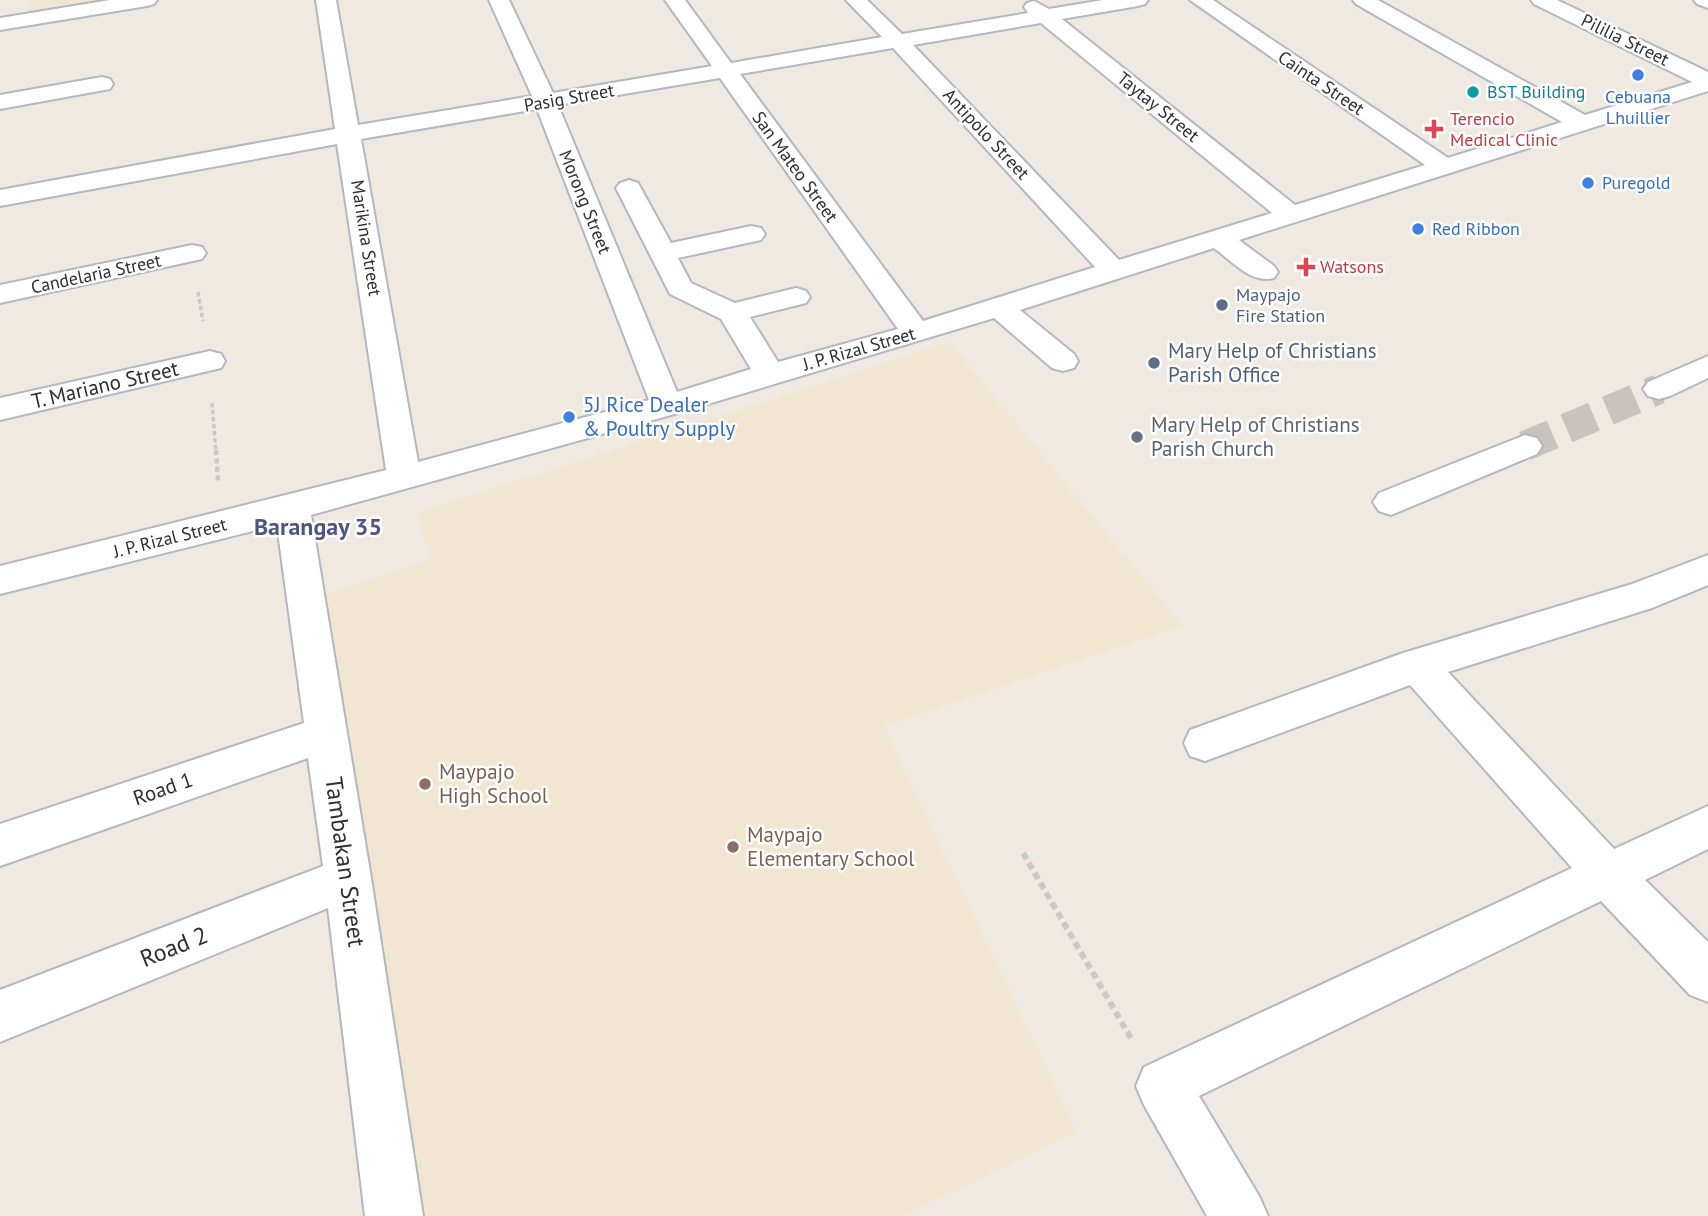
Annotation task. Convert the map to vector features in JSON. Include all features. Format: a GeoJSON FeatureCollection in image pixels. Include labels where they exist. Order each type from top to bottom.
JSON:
{"type":"FeatureCollection","features":[{"type":"Feature","properties":{"kind":"street"},"geometry":{"type":"LineString","coordinates":[[0,24],[147,0]]}},
{"type":"Feature","properties":{"kind":"street","name":"Marikina Street"},"geometry":{"type":"LineString","coordinates":[[326,0],[404,477]]}},
{"type":"Feature","properties":{"kind":"street","name":"Morong Street"},"geometry":{"type":"LineString","coordinates":[[499,0],[545,103],[667,406]]}},
{"type":"Feature","properties":{"kind":"street","name":"San Mateo Street"},"geometry":{"type":"LineString","coordinates":[[675,0],[916,333]]}},
{"type":"Feature","properties":{"kind":"street","name":"Antipolo Street"},"geometry":{"type":"LineString","coordinates":[[856,0],[900,43],[1114,271]]}},
{"type":"Feature","properties":{"kind":"street","name":"Taytay Street"},"geometry":{"type":"LineString","coordinates":[[1025,0],[1291,215]]}},
{"type":"Feature","properties":{"kind":"street","name":"Pasig Street"},"geometry":{"type":"LineString","coordinates":[[0,198],[350,134],[900,43],[1138,0]]}},
{"type":"Feature","properties":{"kind":"street","name":"Cainta Street"},"geometry":{"type":"LineString","coordinates":[[1200,0],[1443,166]]}},
{"type":"Feature","properties":{"kind":"street"},"geometry":{"type":"LineString","coordinates":[[1363,0],[1583,124]]}},
{"type":"Feature","properties":{"kind":"street","name":"Pililia Street"},"geometry":{"type":"LineString","coordinates":[[1541,0],[1708,82]]}},
{"type":"Feature","properties":{"kind":"street","name":"J. P. Rizal Street"},"geometry":{"type":"LineString","coordinates":[[0,580],[292,508],[667,406],[916,333],[1583,124],[1708,82]]}},
{"type":"Feature","properties":{"kind":"street"},"geometry":{"type":"LineString","coordinates":[[0,102],[102,83]]}},
{"type":"Feature","properties":{"kind":"street"},"geometry":{"type":"LineString","coordinates":[[629,188],[681,288],[732,313],[770,374]]}},
{"type":"Feature","properties":{"kind":"street"},"geometry":{"type":"LineString","coordinates":[[662,253],[751,234]]}},
{"type":"Feature","properties":{"kind":"street"},"geometry":{"type":"LineString","coordinates":[[1219,238],[1264,272]]}},
{"type":"Feature","properties":{"kind":"street","name":"Candelaria Street"},"geometry":{"type":"LineString","coordinates":[[0,294],[192,253]]}},
{"type":"Feature","properties":{"kind":"street"},"geometry":{"type":"LineString","coordinates":[[732,313],[796,297]]}},
{"type":"Feature","properties":{"kind":"street"},"geometry":{"type":"LineString","coordinates":[[998,307],[1063,361]]}},
{"type":"Feature","properties":{"kind":"street","name":"T. Mariano Street"},"geometry":{"type":"LineString","coordinates":[[0,410],[210,361]]}},
{"type":"Feature","properties":{"kind":"street"},"geometry":{"type":"LineString","coordinates":[[1659,388],[1703,375]]}},
{"type":"Feature","properties":{"kind":"street"},"geometry":{"type":"LineString","coordinates":[[1391,502],[1525,446]]}},
{"type":"Feature","properties":{"kind":"street","name":"Tambakan Street"},"geometry":{"type":"LineString","coordinates":[[292,508],[348,878],[394,1216]]}},
{"type":"Feature","properties":{"kind":"street"},"geometry":{"type":"LineString","coordinates":[[1205,743],[1418,664],[1566,617],[1676,586],[1708,569]]}},
{"type":"Feature","properties":{"kind":"street"},"geometry":{"type":"LineString","coordinates":[[1418,664],[1607,874],[1708,977]]}},
{"type":"Feature","properties":{"kind":"street","name":"Road 1"},"geometry":{"type":"LineString","coordinates":[[0,845],[326,734]]}},
{"type":"Feature","properties":{"kind":"street"},"geometry":{"type":"LineString","coordinates":[[1239,1216],[1163,1086],[1708,827]]}},
{"type":"Feature","properties":{"kind":"street","name":"Road 2"},"geometry":{"type":"LineString","coordinates":[[0,1016],[348,878]]}},
{"type":"Feature","properties":{"kind":"path"},"geometry":{"type":"LineString","coordinates":[[1023,853],[1145,1063],[1163,1086]]}},
{"type":"Feature","properties":{"kind":"shaded area"},"geometry":{"type":"Polygon","coordinates":[[[30,0],[108,0],[28,13],[30,0]]]}},
{"type":"Feature","properties":{"kind":"shaded area","name":"Maypajo Elementary School"},"geometry":{"type":"Polygon","coordinates":[[[950,342],[1183,626],[884,726],[1077,1132],[902,1216],[420,1216],[313,599],[431,559],[417,513],[950,342]]]}},
{"type":"Feature","properties":{"kind":"tunnel"},"geometry":{"type":"LineString","coordinates":[[1525,446],[1659,389]]}},
{"type":"Feature","properties":{"kind":"place","name":"Cebuana Lhuillier"},"geometry":{"type":"Point","coordinates":[1638,75]}},
{"type":"Feature","properties":{"kind":"place","name":"BST Building"},"geometry":{"type":"Point","coordinates":[1473,92]}},
{"type":"Feature","properties":{"kind":"place","name":"Terencio Medical Clinic"},"geometry":{"type":"Point","coordinates":[1434,129]}},
{"type":"Feature","properties":{"kind":"place","name":"Puregold"},"geometry":{"type":"Point","coordinates":[1588,183]}},
{"type":"Feature","properties":{"kind":"place","name":"Red Ribbon"},"geometry":{"type":"Point","coordinates":[1418,229]}},
{"type":"Feature","properties":{"kind":"place","name":"Watsons"},"geometry":{"type":"Point","coordinates":[1306,267]}},
{"type":"Feature","properties":{"kind":"place","name":"Maypajo Fire Station"},"geometry":{"type":"Point","coordinates":[1222,305]}},
{"type":"Feature","properties":{"kind":"place","name":"Mary Help of Christians Parish Office"},"geometry":{"type":"Point","coordinates":[1154,363]}},
{"type":"Feature","properties":{"kind":"place","name":"5J Rice Dealer & Poultry Supply"},"geometry":{"type":"Point","coordinates":[569,417]}},
{"type":"Feature","properties":{"kind":"place","name":"Mary Help of Christians Parish Church"},"geometry":{"type":"Point","coordinates":[1137,437]}},
{"type":"Feature","properties":{"kind":"place","name":"Maypajo High School"},"geometry":{"type":"Point","coordinates":[425,784]}},
{"type":"Feature","properties":{"kind":"place","name":"Maypajo Elementary School"},"geometry":{"type":"Point","coordinates":[733,847]}},
{"type":"Feature","properties":{"kind":"district","name":"Barangay 35"},"geometry":{"type":"Point","coordinates":[318,527]}}]}
